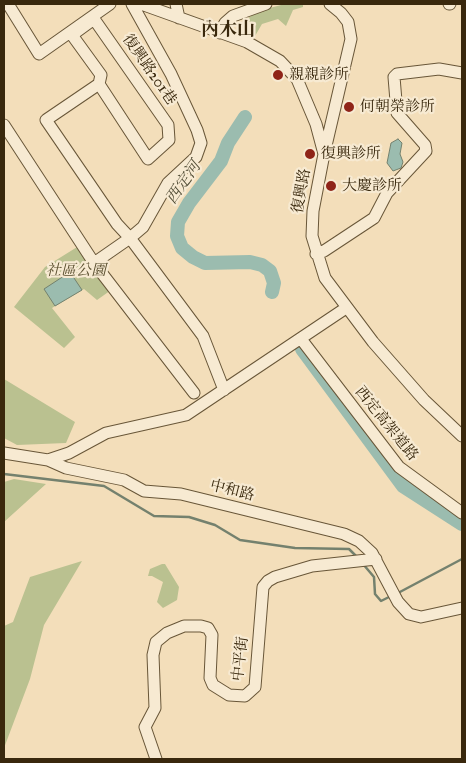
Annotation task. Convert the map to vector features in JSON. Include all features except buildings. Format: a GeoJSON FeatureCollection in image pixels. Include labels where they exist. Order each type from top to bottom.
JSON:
{"type":"FeatureCollection","features":[{"type":"Feature","properties":{"kind":"street"},"geometry":{"type":"LineString","coordinates":[[8,4],[39,54],[110,4]]}},
{"type":"Feature","properties":{"kind":"street","name":"復興路201巷"},"geometry":{"type":"LineString","coordinates":[[94,263],[143,227],[168,183],[196,156],[201,143],[197,130],[171,74],[132,4]]}},
{"type":"Feature","properties":{"kind":"street"},"geometry":{"type":"LineString","coordinates":[[176,4],[179,18]]}},
{"type":"Feature","properties":{"kind":"street"},"geometry":{"type":"LineString","coordinates":[[324,154],[351,39],[348,22],[341,12],[330,4]]}},
{"type":"Feature","properties":{"kind":"street","name":"復興路201巷"},"geometry":{"type":"LineString","coordinates":[[138,16],[144,5]]}},
{"type":"Feature","properties":{"kind":"street","name":"復興路"},"geometry":{"type":"LineString","coordinates":[[144,5],[247,42],[280,61],[291,71],[302,90],[316,124],[324,154],[313,211],[312,236],[316,254],[325,278],[346,308],[424,400],[462,436]]}},
{"type":"Feature","properties":{"kind":"street"},"geometry":{"type":"LineString","coordinates":[[220,33],[225,23],[233,16],[260,5]]}},
{"type":"Feature","properties":{"kind":"street","name":"復興路201巷"},"geometry":{"type":"LineString","coordinates":[[94,19],[168,124],[169,140],[148,159],[99,84],[101,75],[72,35],[94,19]]}},
{"type":"Feature","properties":{"kind":"street"},"geometry":{"type":"LineString","coordinates":[[316,254],[324,251],[374,218],[387,193],[426,151],[425,145],[397,113],[394,77],[402,73],[439,69],[462,73]]}},
{"type":"Feature","properties":{"kind":"street"},"geometry":{"type":"LineString","coordinates":[[99,84],[46,120],[117,224],[130,238],[203,336],[224,390]]}},
{"type":"Feature","properties":{"kind":"street"},"geometry":{"type":"LineString","coordinates":[[4,125],[94,263],[194,393]]}},
{"type":"Feature","properties":{"kind":"street","name":"中和路"},"geometry":{"type":"LineString","coordinates":[[48,460],[69,453],[106,433],[186,415],[224,390],[304,344],[346,308]]}},
{"type":"Feature","properties":{"kind":"street","name":"西定高架道路"},"geometry":{"type":"LineString","coordinates":[[304,344],[399,467],[462,513]]}},
{"type":"Feature","properties":{"kind":"street","name":"中和路"},"geometry":{"type":"LineString","coordinates":[[4,452],[48,460],[66,468],[124,480],[144,491],[181,494],[338,532],[359,541],[359,560],[388,584],[406,612],[417,617],[462,608]]}},
{"type":"Feature","properties":{"kind":"street"},"geometry":{"type":"LineString","coordinates":[[66,468],[62,461],[69,453]]}},
{"type":"Feature","properties":{"kind":"street"},"geometry":{"type":"LineString","coordinates":[[359,541],[362,548],[359,560]]}},
{"type":"Feature","properties":{"kind":"street","name":"中平街"},"geometry":{"type":"LineString","coordinates":[[156,759],[145,727],[155,708],[154,655],[156,642],[167,632],[184,626],[208,628],[212,635],[210,678],[213,684],[230,695],[245,696],[255,687],[264,587],[268,581],[275,577],[312,566],[359,560]]}},
{"type":"Feature","properties":{"kind":"green space"},"geometry":{"type":"Polygon","coordinates":[[[285,4],[303,4],[303,7],[293,10],[286,26],[278,19],[262,24],[255,36],[245,32],[243,25],[247,19],[258,11],[285,4]]]}},
{"type":"Feature","properties":{"kind":"green space","name":"社區公園"},"geometry":{"type":"Polygon","coordinates":[[[82,244],[114,288],[97,300],[84,289],[52,308],[75,337],[64,348],[14,307],[45,267],[82,244]]]}},
{"type":"Feature","properties":{"kind":"green space"},"geometry":{"type":"Polygon","coordinates":[[[4,379],[75,422],[66,443],[17,445],[4,438],[4,379]]]}},
{"type":"Feature","properties":{"kind":"green space"},"geometry":{"type":"Polygon","coordinates":[[[14,479],[46,484],[4,522],[4,482],[14,479]]]}},
{"type":"Feature","properties":{"kind":"green space"},"geometry":{"type":"Polygon","coordinates":[[[82,561],[44,625],[30,679],[4,748],[4,626],[13,622],[30,577],[82,561]]]}},
{"type":"Feature","properties":{"kind":"green space"},"geometry":{"type":"Polygon","coordinates":[[[165,564],[179,587],[177,600],[163,608],[157,602],[163,582],[148,576],[150,569],[165,564]]]}},
{"type":"Feature","properties":{"kind":"shaded area"},"geometry":{"type":"Polygon","coordinates":[[[398,139],[402,143],[400,154],[403,162],[401,168],[393,171],[387,163],[391,143],[398,139]]]}},
{"type":"Feature","properties":{"kind":"shaded area"},"geometry":{"type":"Polygon","coordinates":[[[70,272],[82,290],[55,306],[44,289],[70,272]]]}},
{"type":"Feature","properties":{"kind":"waterway","name":"西定河"},"geometry":{"type":"LineString","coordinates":[[245,117],[228,143],[221,161],[189,203],[178,222],[177,236],[182,248],[193,257],[205,263],[250,262],[262,265],[270,271],[274,283],[272,292]]}},
{"type":"Feature","properties":{"kind":"waterway","name":"西定河"},"geometry":{"type":"LineString","coordinates":[[302,349],[403,486],[462,524]]}},
{"type":"Feature","properties":{"kind":"waterway"},"geometry":{"type":"LineString","coordinates":[[4,474],[104,486],[154,516],[189,517],[215,525],[240,540],[295,548],[349,549],[358,558]]}},
{"type":"Feature","properties":{"kind":"waterway"},"geometry":{"type":"LineString","coordinates":[[398,593],[462,559]]}},
{"type":"Feature","properties":{"kind":"waterway"},"geometry":{"type":"LineString","coordinates":[[363,564],[374,577],[375,594],[381,601],[391,596]]}},
{"type":"Feature","properties":{"kind":"place","name":"親親診所"},"geometry":{"type":"Point","coordinates":[278,75]}},
{"type":"Feature","properties":{"kind":"place","name":"何朝榮診所"},"geometry":{"type":"Point","coordinates":[349,107]}},
{"type":"Feature","properties":{"kind":"place","name":"復興診所"},"geometry":{"type":"Point","coordinates":[310,154]}},
{"type":"Feature","properties":{"kind":"place","name":"大慶診所"},"geometry":{"type":"Point","coordinates":[331,186]}},
{"type":"Feature","properties":{"kind":"district","name":"內木山"},"geometry":{"type":"Point","coordinates":[228,31]}}]}
